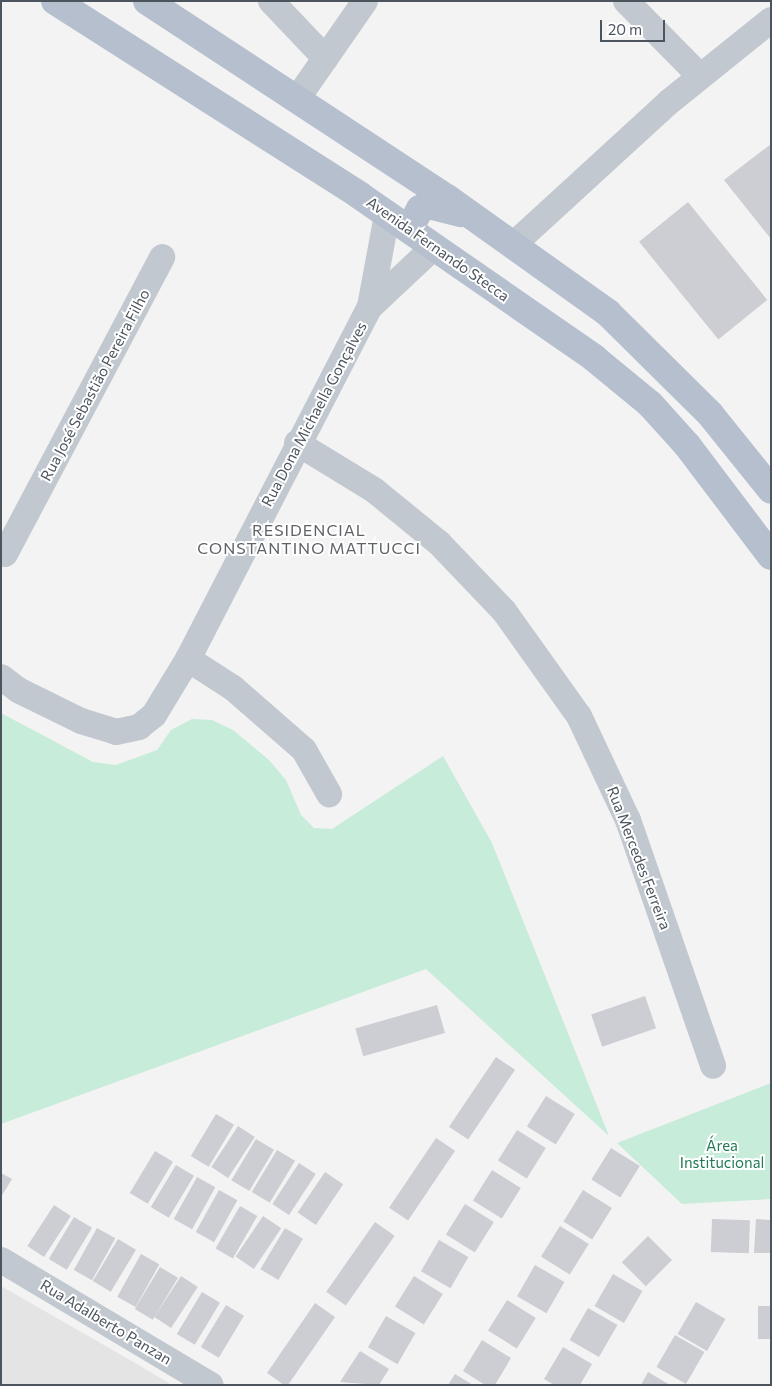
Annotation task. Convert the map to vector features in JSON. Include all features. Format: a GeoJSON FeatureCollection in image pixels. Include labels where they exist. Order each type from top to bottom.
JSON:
{"type":"FeatureCollection","features":[{"type":"Feature","properties":{"kind":"main road","name":"Avenida Fernando Stecca"},"geometry":{"type":"LineString","coordinates":[[55,1],[398,222],[594,358],[650,404],[687,445],[771,556]]}},
{"type":"Feature","properties":{"kind":"main road"},"geometry":{"type":"LineString","coordinates":[[147,1],[477,219],[608,313],[710,414],[771,490]]}},
{"type":"Feature","properties":{"kind":"main road"},"geometry":{"type":"LineString","coordinates":[[398,222],[428,205],[477,219]]}},
{"type":"Feature","properties":{"kind":"street"},"geometry":{"type":"LineString","coordinates":[[271,1],[325,58]]}},
{"type":"Feature","properties":{"kind":"street"},"geometry":{"type":"LineString","coordinates":[[297,99],[365,1]]}},
{"type":"Feature","properties":{"kind":"street"},"geometry":{"type":"LineString","coordinates":[[626,1],[699,76]]}},
{"type":"Feature","properties":{"kind":"street"},"geometry":{"type":"LineString","coordinates":[[514,245],[699,76],[771,20]]}},
{"type":"Feature","properties":{"kind":"street","name":"Rua Dona Michaella Gonçalves"},"geometry":{"type":"LineString","coordinates":[[1,677],[18,690],[81,721],[116,732],[138,727],[154,715],[188,659],[297,443],[370,306],[398,222]]}},
{"type":"Feature","properties":{"kind":"street","name":"Rua Dona Michaella Gonçalves"},"geometry":{"type":"LineString","coordinates":[[370,306],[434,247]]}},
{"type":"Feature","properties":{"kind":"street","name":"Rua José Sebastião Pereira Filho"},"geometry":{"type":"LineString","coordinates":[[2,550],[28,513],[162,258]]}},
{"type":"Feature","properties":{"kind":"street","name":"Rua Mercedes Ferreira"},"geometry":{"type":"LineString","coordinates":[[297,443],[374,490],[440,543],[504,611],[580,716],[628,820],[713,1066]]}},
{"type":"Feature","properties":{"kind":"street"},"geometry":{"type":"LineString","coordinates":[[188,659],[233,688],[304,750],[329,794]]}},
{"type":"Feature","properties":{"kind":"street","name":"Rua Adalberto Panzan"},"geometry":{"type":"LineString","coordinates":[[1,1260],[210,1385]]}},
{"type":"Feature","properties":{"kind":"shaded area"},"geometry":{"type":"Polygon","coordinates":[[[1,1286],[137,1364],[172,1385],[1,1385],[1,1286]]]}},
{"type":"Feature","properties":{"kind":"green space"},"geometry":{"type":"Polygon","coordinates":[[[1,713],[93,762],[116,765],[157,750],[171,730],[192,719],[212,720],[233,730],[270,761],[286,780],[301,815],[314,828],[332,829],[443,756],[492,843],[609,1136],[426,969],[1,1124],[1,713]]]}},
{"type":"Feature","properties":{"kind":"green space","name":"Área Institucional"},"geometry":{"type":"Polygon","coordinates":[[[771,1083],[771,1199],[682,1204],[617,1143],[771,1083]]]}},
{"type":"Feature","properties":{"kind":"building"},"geometry":{"type":"Polygon","coordinates":[[[771,144],[771,239],[724,180],[771,144]]]}},
{"type":"Feature","properties":{"kind":"building"},"geometry":{"type":"Polygon","coordinates":[[[688,202],[767,300],[718,340],[639,242],[688,202]]]}},
{"type":"Feature","properties":{"kind":"building"},"geometry":{"type":"Polygon","coordinates":[[[645,996],[656,1028],[602,1047],[591,1015],[645,996]]]}},
{"type":"Feature","properties":{"kind":"building"},"geometry":{"type":"Polygon","coordinates":[[[437,1005],[445,1033],[363,1056],[355,1028],[437,1005]]]}},
{"type":"Feature","properties":{"kind":"building"},"geometry":{"type":"Polygon","coordinates":[[[496,1057],[515,1070],[468,1140],[449,1127],[496,1057]]]}},
{"type":"Feature","properties":{"kind":"building"},"geometry":{"type":"Polygon","coordinates":[[[546,1096],[575,1114],[556,1145],[527,1127],[546,1096]]]}},
{"type":"Feature","properties":{"kind":"building"},"geometry":{"type":"Polygon","coordinates":[[[216,1114],[234,1125],[209,1167],[191,1156],[216,1114]]]}},
{"type":"Feature","properties":{"kind":"building"},"geometry":{"type":"Polygon","coordinates":[[[238,1126],[255,1137],[228,1178],[211,1167],[238,1126]]]}},
{"type":"Feature","properties":{"kind":"building"},"geometry":{"type":"Polygon","coordinates":[[[517,1130],[546,1148],[527,1179],[498,1161],[517,1130]]]}},
{"type":"Feature","properties":{"kind":"building"},"geometry":{"type":"Polygon","coordinates":[[[436,1138],[455,1151],[408,1221],[389,1208],[436,1138]]]}},
{"type":"Feature","properties":{"kind":"building"},"geometry":{"type":"Polygon","coordinates":[[[256,1139],[274,1150],[249,1191],[231,1180],[256,1139]]]}},
{"type":"Feature","properties":{"kind":"building"},"geometry":{"type":"Polygon","coordinates":[[[611,1148],[640,1166],[620,1197],[591,1179],[611,1148]]]}},
{"type":"Feature","properties":{"kind":"building"},"geometry":{"type":"Polygon","coordinates":[[[277,1150],[295,1161],[270,1203],[252,1192],[277,1150]]]}},
{"type":"Feature","properties":{"kind":"building"},"geometry":{"type":"Polygon","coordinates":[[[155,1151],[173,1162],[148,1204],[130,1193],[155,1151]]]}},
{"type":"Feature","properties":{"kind":"building"},"geometry":{"type":"Polygon","coordinates":[[[299,1163],[316,1174],[289,1215],[272,1204],[299,1163]]]}},
{"type":"Feature","properties":{"kind":"building"},"geometry":{"type":"Polygon","coordinates":[[[176,1165],[194,1176],[169,1218],[151,1207],[176,1165]]]}},
{"type":"Feature","properties":{"kind":"building"},"geometry":{"type":"Polygon","coordinates":[[[492,1170],[521,1188],[502,1219],[473,1201],[492,1170]]]}},
{"type":"Feature","properties":{"kind":"building"},"geometry":{"type":"Polygon","coordinates":[[[325,1172],[343,1184],[316,1225],[298,1213],[325,1172]]]}},
{"type":"Feature","properties":{"kind":"building"},"geometry":{"type":"Polygon","coordinates":[[[1,1173],[12,1179],[1,1197],[1,1173]]]}},
{"type":"Feature","properties":{"kind":"building"},"geometry":{"type":"Polygon","coordinates":[[[197,1177],[215,1187],[192,1229],[174,1219],[197,1177]]]}},
{"type":"Feature","properties":{"kind":"building"},"geometry":{"type":"Polygon","coordinates":[[[219,1190],[237,1200],[214,1242],[196,1232],[219,1190]]]}},
{"type":"Feature","properties":{"kind":"building"},"geometry":{"type":"Polygon","coordinates":[[[583,1190],[612,1208],[592,1239],[563,1221],[583,1190]]]}},
{"type":"Feature","properties":{"kind":"building"},"geometry":{"type":"Polygon","coordinates":[[[465,1204],[494,1222],[475,1253],[446,1235],[465,1204]]]}},
{"type":"Feature","properties":{"kind":"building"},"geometry":{"type":"Polygon","coordinates":[[[54,1205],[71,1216],[44,1257],[27,1246],[54,1205]]]}},
{"type":"Feature","properties":{"kind":"building"},"geometry":{"type":"Polygon","coordinates":[[[240,1206],[257,1216],[233,1258],[216,1248],[240,1206]]]}},
{"type":"Feature","properties":{"kind":"building"},"geometry":{"type":"Polygon","coordinates":[[[263,1216],[281,1228],[254,1269],[236,1257],[263,1216]]]}},
{"type":"Feature","properties":{"kind":"building"},"geometry":{"type":"Polygon","coordinates":[[[74,1217],[92,1228],[67,1270],[49,1259],[74,1217]]]}},
{"type":"Feature","properties":{"kind":"building"},"geometry":{"type":"Polygon","coordinates":[[[712,1219],[750,1220],[749,1253],[711,1252],[712,1219]]]}},
{"type":"Feature","properties":{"kind":"building"},"geometry":{"type":"Polygon","coordinates":[[[756,1219],[771,1220],[771,1253],[754,1253],[756,1219]]]}},
{"type":"Feature","properties":{"kind":"building"},"geometry":{"type":"Polygon","coordinates":[[[375,1222],[395,1236],[346,1305],[326,1292],[375,1222]]]}},
{"type":"Feature","properties":{"kind":"building"},"geometry":{"type":"Polygon","coordinates":[[[560,1226],[589,1244],[570,1275],[541,1257],[560,1226]]]}},
{"type":"Feature","properties":{"kind":"building"},"geometry":{"type":"Polygon","coordinates":[[[97,1228],[115,1238],[92,1280],[74,1270],[97,1228]]]}},
{"type":"Feature","properties":{"kind":"building"},"geometry":{"type":"Polygon","coordinates":[[[285,1228],[303,1239],[278,1280],[260,1269],[285,1228]]]}},
{"type":"Feature","properties":{"kind":"building"},"geometry":{"type":"Polygon","coordinates":[[[648,1236],[672,1260],[646,1286],[622,1262],[648,1236]]]}},
{"type":"Feature","properties":{"kind":"building"},"geometry":{"type":"Polygon","coordinates":[[[118,1239],[136,1250],[111,1292],[93,1281],[118,1239]]]}},
{"type":"Feature","properties":{"kind":"building"},"geometry":{"type":"Polygon","coordinates":[[[439,1240],[468,1257],[450,1288],[421,1271],[439,1240]]]}},
{"type":"Feature","properties":{"kind":"building"},"geometry":{"type":"Polygon","coordinates":[[[141,1254],[159,1264],[136,1307],[117,1297],[141,1254]]]}},
{"type":"Feature","properties":{"kind":"building"},"geometry":{"type":"Polygon","coordinates":[[[535,1265],[564,1282],[546,1313],[517,1296],[535,1265]]]}},
{"type":"Feature","properties":{"kind":"building"},"geometry":{"type":"Polygon","coordinates":[[[160,1267],[178,1278],[153,1320],[135,1309],[160,1267]]]}},
{"type":"Feature","properties":{"kind":"building"},"geometry":{"type":"Polygon","coordinates":[[[613,1274],[642,1291],[624,1323],[594,1306],[613,1274]]]}},
{"type":"Feature","properties":{"kind":"building"},"geometry":{"type":"Polygon","coordinates":[[[181,1276],[198,1287],[171,1328],[154,1317],[181,1276]]]}},
{"type":"Feature","properties":{"kind":"building"},"geometry":{"type":"Polygon","coordinates":[[[414,1276],[443,1294],[424,1325],[395,1307],[414,1276]]]}},
{"type":"Feature","properties":{"kind":"building"},"geometry":{"type":"Polygon","coordinates":[[[202,1292],[220,1303],[195,1345],[177,1334],[202,1292]]]}},
{"type":"Feature","properties":{"kind":"building"},"geometry":{"type":"Polygon","coordinates":[[[507,1300],[536,1318],[517,1349],[488,1331],[507,1300]]]}},
{"type":"Feature","properties":{"kind":"building"},"geometry":{"type":"Polygon","coordinates":[[[696,1302],[725,1319],[707,1351],[678,1334],[696,1302]]]}},
{"type":"Feature","properties":{"kind":"building"},"geometry":{"type":"Polygon","coordinates":[[[315,1303],[335,1317],[288,1385],[284,1385],[267,1373],[315,1303]]]}},
{"type":"Feature","properties":{"kind":"building"},"geometry":{"type":"Polygon","coordinates":[[[226,1305],[244,1316],[219,1358],[201,1347],[226,1305]]]}},
{"type":"Feature","properties":{"kind":"building"},"geometry":{"type":"Polygon","coordinates":[[[758,1306],[771,1306],[771,1339],[758,1339],[758,1306]]]}},
{"type":"Feature","properties":{"kind":"building"},"geometry":{"type":"Polygon","coordinates":[[[588,1308],[617,1325],[599,1357],[570,1340],[588,1308]]]}},
{"type":"Feature","properties":{"kind":"building"},"geometry":{"type":"Polygon","coordinates":[[[386,1316],[415,1333],[397,1364],[368,1347],[386,1316]]]}},
{"type":"Feature","properties":{"kind":"building"},"geometry":{"type":"Polygon","coordinates":[[[675,1335],[704,1352],[686,1384],[656,1367],[675,1335]]]}},
{"type":"Feature","properties":{"kind":"building"},"geometry":{"type":"Polygon","coordinates":[[[482,1340],[511,1358],[495,1385],[485,1385],[463,1371],[482,1340]]]}},
{"type":"Feature","properties":{"kind":"building"},"geometry":{"type":"Polygon","coordinates":[[[563,1347],[592,1364],[580,1385],[554,1385],[544,1379],[563,1347]]]}},
{"type":"Feature","properties":{"kind":"building"},"geometry":{"type":"Polygon","coordinates":[[[360,1351],[389,1369],[379,1385],[340,1382],[360,1351]]]}},
{"type":"Feature","properties":{"kind":"building"},"geometry":{"type":"Polygon","coordinates":[[[648,1372],[670,1385],[641,1385],[648,1372]]]}},
{"type":"Feature","properties":{"kind":"building"},"geometry":{"type":"Polygon","coordinates":[[[455,1374],[473,1385],[448,1385],[455,1374]]]}},
{"type":"Feature","properties":{"kind":"district","name":"RESIDENCIAL CONSTANTINO MATTUCCI"},"geometry":{"type":"Point","coordinates":[309,539]}}]}
